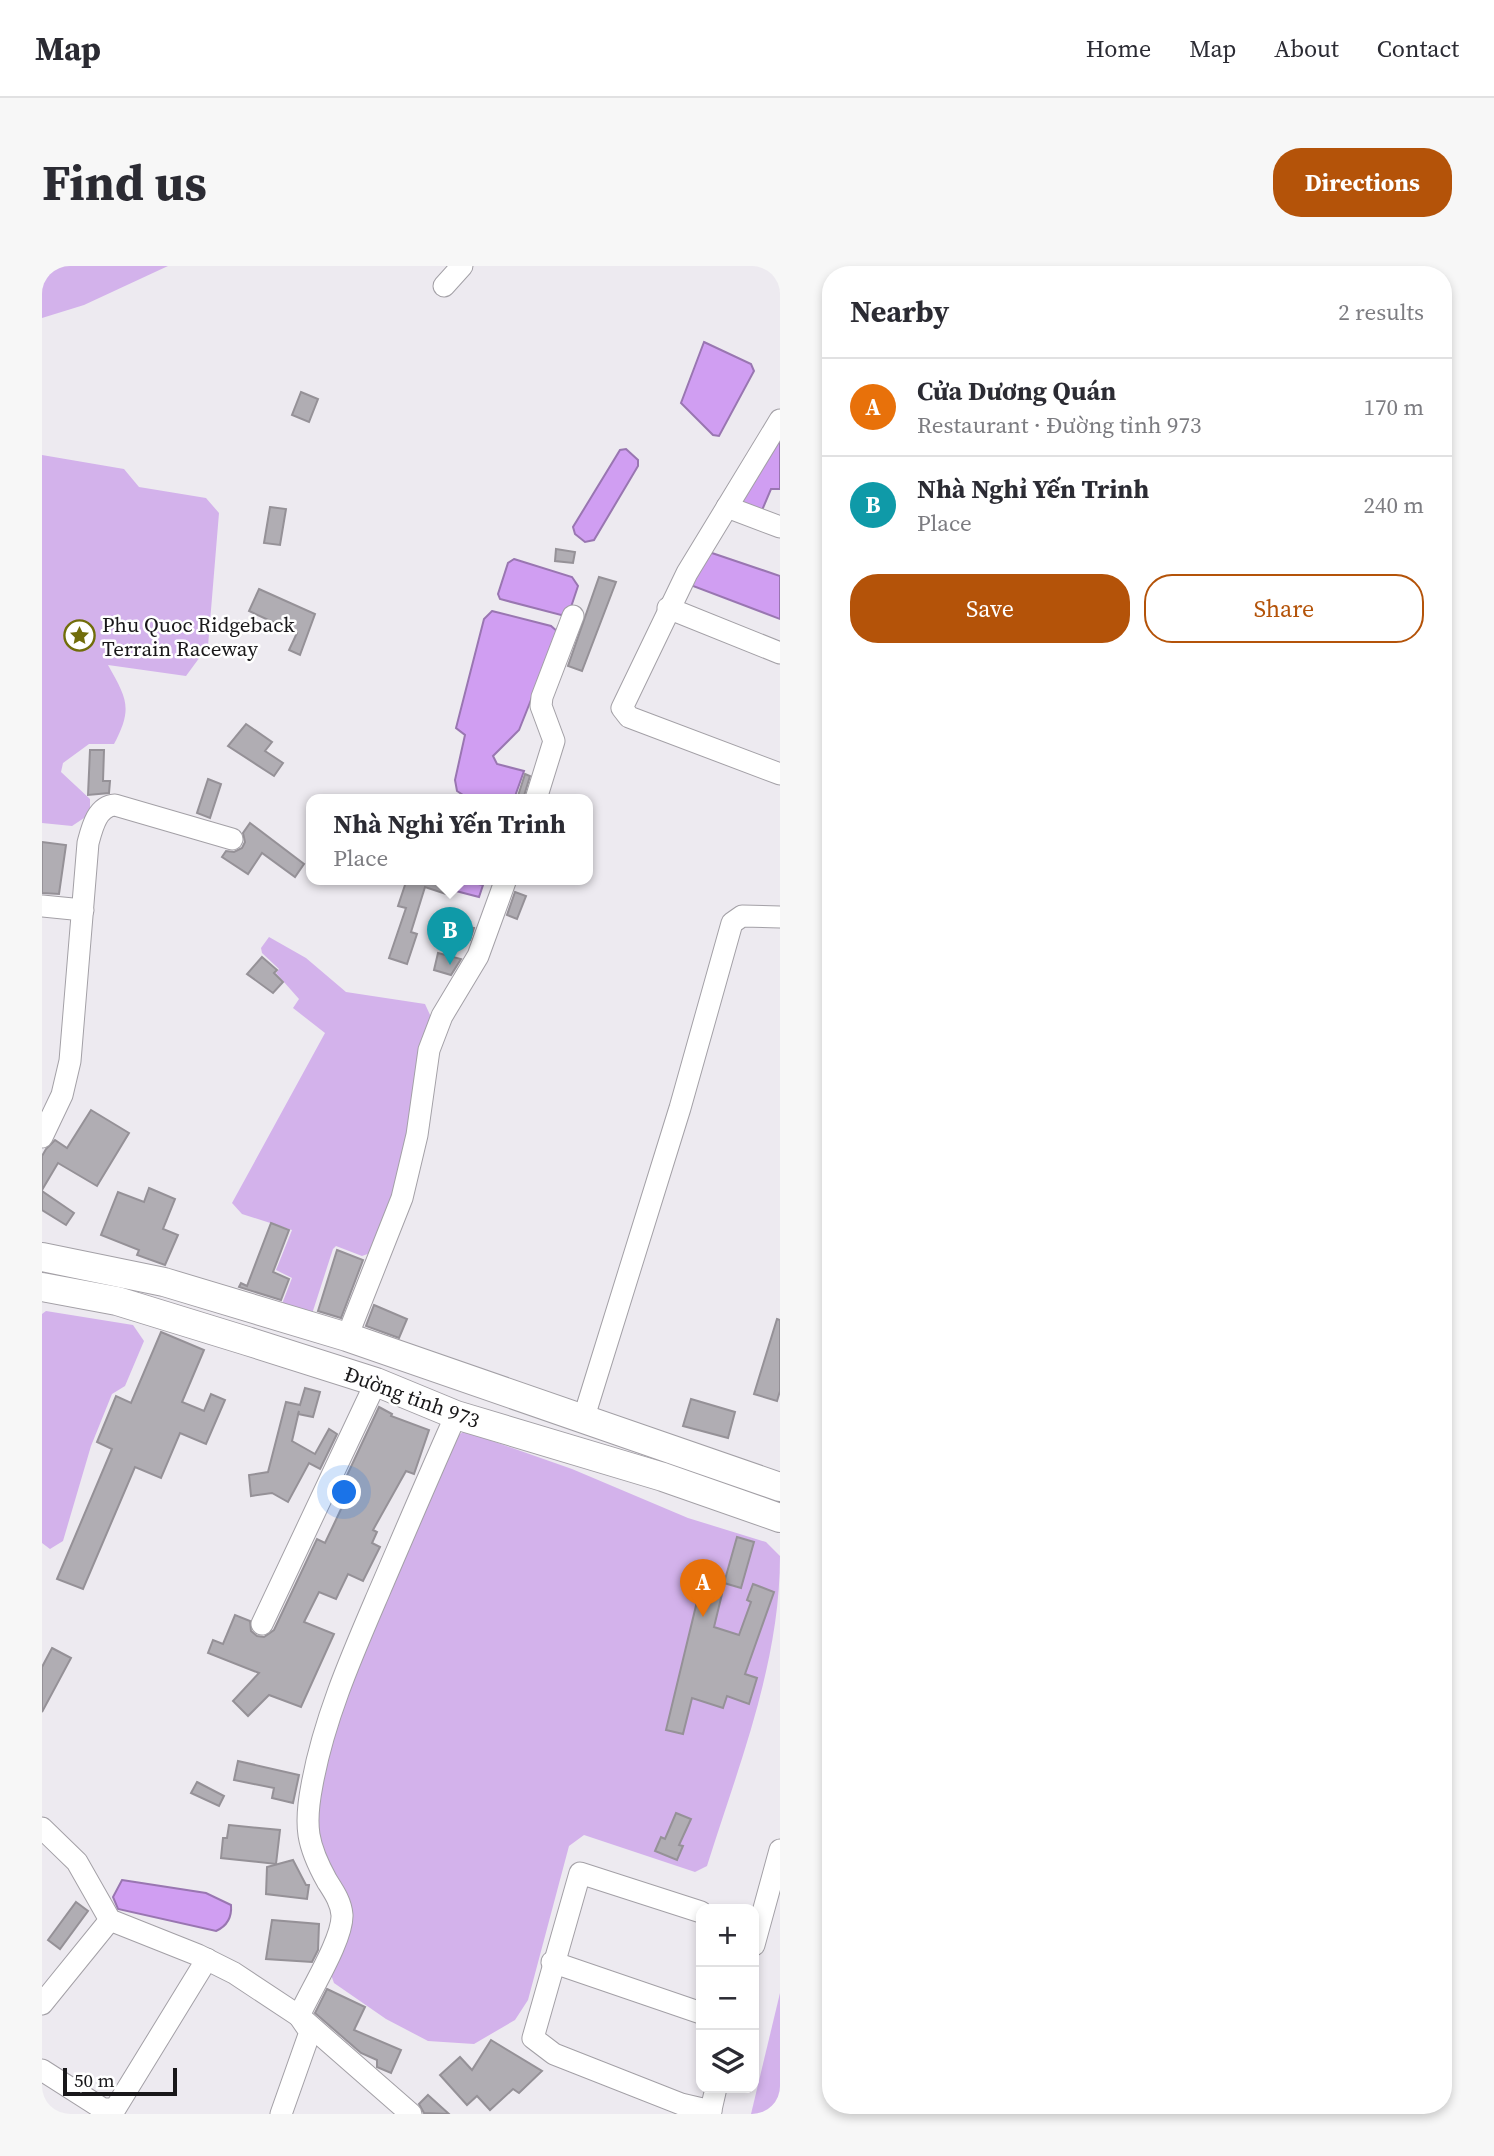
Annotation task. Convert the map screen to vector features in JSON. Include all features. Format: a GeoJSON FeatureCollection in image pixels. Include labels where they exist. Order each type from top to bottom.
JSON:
{"type":"FeatureCollection","features":[{"type":"Feature","properties":{"kind":"main road","name":"Đường tỉnh 973"},"geometry":{"type":"LineString","coordinates":[[42,1257],[164,1282],[347,1337],[780,1487]]}},
{"type":"Feature","properties":{"kind":"main road","name":"Đường tỉnh 973"},"geometry":{"type":"LineString","coordinates":[[42,1287],[117,1301],[376,1382],[456,1415],[663,1477],[780,1518]]}},
{"type":"Feature","properties":{"kind":"street"},"geometry":{"type":"LineString","coordinates":[[444,286],[463,266]]}},
{"type":"Feature","properties":{"kind":"street"},"geometry":{"type":"LineString","coordinates":[[779,422],[668,608],[623,711],[629,717],[780,774]]}},
{"type":"Feature","properties":{"kind":"street"},"geometry":{"type":"LineString","coordinates":[[727,507],[780,527]]}},
{"type":"Feature","properties":{"kind":"street"},"geometry":{"type":"LineString","coordinates":[[668,608],[780,653]]}},
{"type":"Feature","properties":{"kind":"street"},"geometry":{"type":"LineString","coordinates":[[538,794],[554,741],[541,706],[542,697],[573,616]]}},
{"type":"Feature","properties":{"kind":"street"},"geometry":{"type":"LineString","coordinates":[[42,1137],[61,1096],[70,1061],[88,843],[100,812],[109,805],[232,839]]}},
{"type":"Feature","properties":{"kind":"street"},"geometry":{"type":"LineString","coordinates":[[347,1337],[401,1198],[418,1135],[429,1051],[442,1016],[478,956],[504,885]]}},
{"type":"Feature","properties":{"kind":"street"},"geometry":{"type":"LineString","coordinates":[[42,906],[83,910]]}},
{"type":"Feature","properties":{"kind":"street"},"geometry":{"type":"LineString","coordinates":[[583,1420],[680,1108],[732,923],[742,916],[780,918]]}},
{"type":"Feature","properties":{"kind":"street"},"geometry":{"type":"LineString","coordinates":[[262,1624],[376,1382]]}},
{"type":"Feature","properties":{"kind":"street"},"geometry":{"type":"LineString","coordinates":[[299,2016],[320,1969],[336,1945],[341,1926],[340,1902],[316,1860],[308,1837],[307,1813],[323,1740],[350,1660],[456,1415]]}},
{"type":"Feature","properties":{"kind":"street"},"geometry":{"type":"LineString","coordinates":[[42,1828],[78,1862],[110,1920],[207,1959],[299,2016],[411,2114]]}},
{"type":"Feature","properties":{"kind":"street"},"geometry":{"type":"LineString","coordinates":[[759,1921],[780,1850]]}},
{"type":"Feature","properties":{"kind":"street"},"geometry":{"type":"LineString","coordinates":[[696,1910],[580,1873],[552,1962],[533,2038],[554,2054],[681,2104],[710,2112],[715,2093]]}},
{"type":"Feature","properties":{"kind":"street"},"geometry":{"type":"LineString","coordinates":[[42,2004],[110,1920]]}},
{"type":"Feature","properties":{"kind":"street"},"geometry":{"type":"LineString","coordinates":[[42,2070],[103,2109],[115,2109],[207,1959]]}},
{"type":"Feature","properties":{"kind":"street"},"geometry":{"type":"LineString","coordinates":[[552,1962],[696,2011]]}},
{"type":"Feature","properties":{"kind":"street"},"geometry":{"type":"LineString","coordinates":[[281,2114],[310,2032],[299,2016]]}},
{"type":"Feature","properties":{"kind":"shaded area"},"geometry":{"type":"Polygon","coordinates":[[[42,266],[168,266],[84,305],[42,318],[42,266]]]}},
{"type":"Feature","properties":{"kind":"shaded area"},"geometry":{"type":"Polygon","coordinates":[[[704,342],[751,364],[754,371],[719,436],[713,435],[681,403],[704,342]]]}},
{"type":"Feature","properties":{"kind":"shaded area"},"geometry":{"type":"Polygon","coordinates":[[[780,437],[780,489],[771,489],[760,515],[737,499],[780,437]]]}},
{"type":"Feature","properties":{"kind":"shaded area"},"geometry":{"type":"Polygon","coordinates":[[[626,449],[638,460],[638,466],[594,540],[585,542],[575,534],[573,527],[620,450],[626,449]]]}},
{"type":"Feature","properties":{"kind":"shaded area"},"geometry":{"type":"Polygon","coordinates":[[[42,455],[124,469],[139,487],[206,498],[219,513],[208,646],[186,676],[108,665],[123,695],[124,721],[114,744],[89,744],[63,763],[61,772],[90,799],[90,814],[72,826],[42,823],[42,455]]]}},
{"type":"Feature","properties":{"kind":"shaded area"},"geometry":{"type":"Polygon","coordinates":[[[709,552],[780,576],[780,619],[693,586],[690,581],[709,552]]]}},
{"type":"Feature","properties":{"kind":"shaded area"},"geometry":{"type":"Polygon","coordinates":[[[514,559],[572,577],[578,586],[570,610],[561,615],[500,599],[498,594],[508,563],[514,559]]]}},
{"type":"Feature","properties":{"kind":"shaded area"},"geometry":{"type":"Polygon","coordinates":[[[492,611],[551,626],[558,632],[519,730],[493,756],[497,764],[524,771],[516,794],[462,794],[457,791],[455,780],[465,735],[456,728],[484,619],[492,611]]]}},
{"type":"Feature","properties":{"kind":"shaded area"},"geometry":{"type":"Polygon","coordinates":[[[453,885],[483,885],[479,897],[452,890],[453,885]]]}},
{"type":"Feature","properties":{"kind":"shaded area"},"geometry":{"type":"Polygon","coordinates":[[[269,937],[306,958],[346,992],[425,1004],[431,1017],[397,1183],[373,1252],[362,1256],[336,1246],[333,1249],[311,1317],[280,1309],[292,1278],[276,1270],[292,1230],[242,1214],[232,1203],[325,1033],[293,1008],[299,999],[276,973],[279,969],[262,953],[261,948],[269,937]]]}},
{"type":"Feature","properties":{"kind":"shaded area"},"geometry":{"type":"Polygon","coordinates":[[[46,1311],[133,1325],[144,1341],[125,1386],[112,1394],[91,1446],[63,1541],[50,1549],[42,1543],[42,1314],[46,1311]]]}},
{"type":"Feature","properties":{"kind":"shaded area"},"geometry":{"type":"Polygon","coordinates":[[[464,1431],[572,1469],[688,1518],[766,1542],[780,1556],[773,1636],[765,1675],[756,1713],[707,1866],[695,1872],[584,1835],[569,1846],[528,2000],[515,2020],[474,2044],[428,2041],[386,2019],[334,1983],[330,1972],[344,1945],[313,1812],[356,1663],[452,1440],[464,1431]]]}},
{"type":"Feature","properties":{"kind":"shaded area"},"geometry":{"type":"Polygon","coordinates":[[[122,1880],[206,1893],[231,1905],[230,1917],[223,1927],[216,1931],[118,1909],[113,1897],[122,1880]]]}},
{"type":"Feature","properties":{"kind":"shaded area"},"geometry":{"type":"Polygon","coordinates":[[[780,1993],[780,2114],[751,2114],[756,2093],[759,2093],[759,2081],[780,1993]]]}},
{"type":"Feature","properties":{"kind":"building"},"geometry":{"type":"Polygon","coordinates":[[[301,392],[318,399],[309,422],[292,415],[301,392]]]}},
{"type":"Feature","properties":{"kind":"building"},"geometry":{"type":"Polygon","coordinates":[[[270,507],[286,509],[280,545],[264,543],[270,507]]]}},
{"type":"Feature","properties":{"kind":"building"},"geometry":{"type":"Polygon","coordinates":[[[556,549],[575,552],[573,563],[555,561],[556,549]]]}},
{"type":"Feature","properties":{"kind":"building"},"geometry":{"type":"Polygon","coordinates":[[[599,577],[616,582],[582,671],[568,666],[599,577]]]}},
{"type":"Feature","properties":{"kind":"building"},"geometry":{"type":"Polygon","coordinates":[[[259,589],[315,614],[300,655],[289,650],[297,633],[249,611],[259,589]]]}},
{"type":"Feature","properties":{"kind":"building"},"geometry":{"type":"Polygon","coordinates":[[[246,724],[272,742],[265,751],[283,763],[274,776],[228,746],[246,724]]]}},
{"type":"Feature","properties":{"kind":"building"},"geometry":{"type":"Polygon","coordinates":[[[90,750],[104,750],[103,781],[110,781],[109,793],[88,795],[90,750]]]}},
{"type":"Feature","properties":{"kind":"building"},"geometry":{"type":"Polygon","coordinates":[[[525,774],[530,776],[525,794],[519,794],[525,774]]]}},
{"type":"Feature","properties":{"kind":"building"},"geometry":{"type":"Polygon","coordinates":[[[208,779],[221,784],[210,818],[197,813],[208,779]]]}},
{"type":"Feature","properties":{"kind":"building"},"geometry":{"type":"Polygon","coordinates":[[[250,823],[304,864],[295,877],[262,853],[248,874],[222,857],[226,851],[234,852],[242,848],[245,842],[243,833],[250,823]]]}},
{"type":"Feature","properties":{"kind":"building"},"geometry":{"type":"Polygon","coordinates":[[[42,842],[66,845],[59,894],[42,893],[42,842]]]}},
{"type":"Feature","properties":{"kind":"building"},"geometry":{"type":"Polygon","coordinates":[[[405,885],[452,885],[449,895],[425,887],[411,932],[417,934],[407,964],[389,958],[406,908],[398,906],[405,885]]]}},
{"type":"Feature","properties":{"kind":"building"},"geometry":{"type":"Polygon","coordinates":[[[515,892],[526,896],[517,919],[507,915],[515,892]]]}},
{"type":"Feature","properties":{"kind":"building"},"geometry":{"type":"Polygon","coordinates":[[[460,925],[474,928],[470,940],[458,935],[460,925]]]}},
{"type":"Feature","properties":{"kind":"building"},"geometry":{"type":"Polygon","coordinates":[[[438,953],[461,959],[451,975],[434,970],[438,953]]]}},
{"type":"Feature","properties":{"kind":"building"},"geometry":{"type":"Polygon","coordinates":[[[262,957],[277,970],[274,973],[283,982],[273,993],[247,974],[262,957]]]}},
{"type":"Feature","properties":{"kind":"building"},"geometry":{"type":"Polygon","coordinates":[[[91,1110],[129,1133],[97,1186],[58,1163],[42,1190],[42,1156],[46,1149],[55,1140],[67,1148],[91,1110]]]}},
{"type":"Feature","properties":{"kind":"building"},"geometry":{"type":"Polygon","coordinates":[[[149,1188],[175,1199],[163,1229],[178,1235],[165,1265],[137,1255],[139,1250],[101,1235],[118,1192],[144,1202],[149,1188]]]}},
{"type":"Feature","properties":{"kind":"building"},"geometry":{"type":"Polygon","coordinates":[[[42,1191],[74,1213],[66,1225],[42,1210],[42,1191]]]}},
{"type":"Feature","properties":{"kind":"building"},"geometry":{"type":"Polygon","coordinates":[[[271,1223],[289,1230],[273,1272],[289,1279],[281,1300],[239,1287],[241,1283],[247,1286],[271,1223]]]}},
{"type":"Feature","properties":{"kind":"building"},"geometry":{"type":"Polygon","coordinates":[[[337,1250],[363,1260],[341,1318],[318,1311],[337,1250]]]}},
{"type":"Feature","properties":{"kind":"building"},"geometry":{"type":"Polygon","coordinates":[[[374,1305],[407,1319],[399,1338],[366,1326],[374,1305]]]}},
{"type":"Feature","properties":{"kind":"building"},"geometry":{"type":"Polygon","coordinates":[[[777,1319],[780,1320],[780,1391],[777,1401],[754,1394],[777,1319]]]}},
{"type":"Feature","properties":{"kind":"building"},"geometry":{"type":"Polygon","coordinates":[[[161,1332],[204,1350],[182,1402],[204,1411],[211,1394],[225,1400],[206,1444],[180,1433],[161,1478],[135,1467],[83,1589],[57,1579],[112,1449],[97,1442],[116,1396],[131,1403],[161,1332]]]}},
{"type":"Feature","properties":{"kind":"building"},"geometry":{"type":"Polygon","coordinates":[[[305,1388],[320,1392],[313,1417],[298,1414],[292,1441],[315,1454],[329,1429],[337,1434],[320,1469],[309,1463],[288,1502],[272,1493],[251,1496],[249,1475],[268,1472],[286,1402],[300,1405],[305,1388]]]}},
{"type":"Feature","properties":{"kind":"building"},"geometry":{"type":"Polygon","coordinates":[[[691,1399],[735,1412],[728,1438],[683,1426],[691,1399]]]}},
{"type":"Feature","properties":{"kind":"building"},"geometry":{"type":"Polygon","coordinates":[[[379,1407],[392,1414],[391,1416],[429,1430],[414,1474],[406,1471],[373,1530],[377,1532],[372,1543],[380,1547],[363,1581],[348,1574],[336,1599],[319,1592],[304,1622],[334,1634],[301,1707],[269,1695],[248,1716],[233,1701],[259,1673],[208,1653],[213,1640],[223,1644],[235,1615],[250,1621],[251,1631],[257,1636],[264,1637],[274,1630],[317,1539],[325,1543],[342,1507],[334,1503],[379,1407]]]}},
{"type":"Feature","properties":{"kind":"building"},"geometry":{"type":"Polygon","coordinates":[[[737,1537],[754,1542],[741,1588],[724,1583],[737,1537]]]}},
{"type":"Feature","properties":{"kind":"building"},"geometry":{"type":"Polygon","coordinates":[[[753,1584],[774,1592],[745,1674],[757,1678],[749,1704],[727,1696],[723,1708],[692,1698],[683,1734],[666,1730],[700,1589],[722,1594],[714,1627],[739,1635],[751,1602],[747,1600],[753,1584]]]}},
{"type":"Feature","properties":{"kind":"building"},"geometry":{"type":"Polygon","coordinates":[[[52,1648],[71,1658],[42,1712],[42,1667],[52,1648]]]}},
{"type":"Feature","properties":{"kind":"building"},"geometry":{"type":"Polygon","coordinates":[[[238,1761],[299,1775],[293,1803],[272,1798],[274,1788],[234,1780],[238,1761]]]}},
{"type":"Feature","properties":{"kind":"building"},"geometry":{"type":"Polygon","coordinates":[[[197,1782],[224,1796],[219,1806],[191,1793],[197,1782]]]}},
{"type":"Feature","properties":{"kind":"building"},"geometry":{"type":"Polygon","coordinates":[[[676,1813],[691,1819],[679,1845],[683,1846],[677,1860],[655,1851],[661,1837],[665,1839],[676,1813]]]}},
{"type":"Feature","properties":{"kind":"building"},"geometry":{"type":"Polygon","coordinates":[[[229,1825],[280,1830],[276,1864],[221,1858],[223,1838],[227,1838],[229,1825]]]}},
{"type":"Feature","properties":{"kind":"building"},"geometry":{"type":"Polygon","coordinates":[[[293,1860],[306,1885],[309,1885],[307,1899],[266,1894],[267,1867],[293,1860]]]}},
{"type":"Feature","properties":{"kind":"building"},"geometry":{"type":"Polygon","coordinates":[[[76,1902],[88,1911],[60,1949],[48,1940],[76,1902]]]}},
{"type":"Feature","properties":{"kind":"building"},"geometry":{"type":"Polygon","coordinates":[[[272,1920],[319,1924],[318,1950],[312,1962],[266,1959],[272,1920]]]}},
{"type":"Feature","properties":{"kind":"building"},"geometry":{"type":"Polygon","coordinates":[[[327,1989],[365,2007],[354,2030],[401,2050],[391,2073],[377,2067],[377,2060],[361,2053],[315,2013],[327,1989]]]}},
{"type":"Feature","properties":{"kind":"building"},"geometry":{"type":"Polygon","coordinates":[[[491,2040],[542,2071],[519,2093],[513,2089],[490,2110],[477,2096],[467,2105],[440,2075],[460,2057],[472,2070],[491,2040]]]}},
{"type":"Feature","properties":{"kind":"building"},"geometry":{"type":"Polygon","coordinates":[[[428,2095],[449,2114],[424,2113],[419,2104],[428,2095]]]}},
{"type":"Feature","properties":{"kind":"place","name":"Phu Quoc Ridgeback Terrain Raceway"},"geometry":{"type":"Point","coordinates":[79,636]}},
{"type":"Feature","properties":{"kind":"place","name":"Nhà Nghỉ Yến Trinh"},"geometry":{"type":"Point","coordinates":[450,965]}},
{"type":"Feature","properties":{"kind":"place","name":"Cửa Dương Quán"},"geometry":{"type":"Point","coordinates":[703,1617]}}]}
